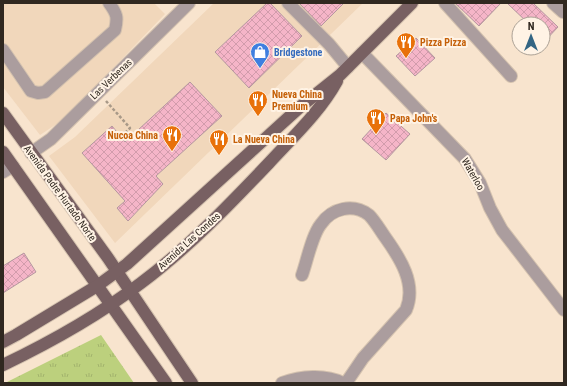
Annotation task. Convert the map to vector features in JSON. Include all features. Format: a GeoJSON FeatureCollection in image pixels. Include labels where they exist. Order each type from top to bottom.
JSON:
{"type":"FeatureCollection","features":[{"type":"Feature","properties":{"kind":"main road","name":"Avenida Las Condes"},"geometry":{"type":"LineString","coordinates":[[3,342],[16,336],[117,272],[300,107],[344,71],[412,3]]}},
{"type":"Feature","properties":{"kind":"main road","name":"Avenida Las Condes"},"geometry":{"type":"LineString","coordinates":[[3,365],[89,319],[130,291],[188,245],[241,192],[312,116],[325,101],[344,71]]}},
{"type":"Feature","properties":{"kind":"main road","name":"Avenida Padre Hurtado Norte"},"geometry":{"type":"LineString","coordinates":[[3,114],[117,272],[192,383]]}},
{"type":"Feature","properties":{"kind":"main road"},"geometry":{"type":"LineString","coordinates":[[3,152],[8,169],[97,286],[166,383]]}},
{"type":"Feature","properties":{"kind":"street"},"geometry":{"type":"LineString","coordinates":[[3,50],[31,91],[38,93],[45,92],[115,30],[117,19],[115,11],[109,3]]}},
{"type":"Feature","properties":{"kind":"street","name":"Las Verbenas"},"geometry":{"type":"LineString","coordinates":[[31,153],[51,139],[189,3]]}},
{"type":"Feature","properties":{"kind":"street"},"geometry":{"type":"LineString","coordinates":[[288,3],[330,44],[344,71]]}},
{"type":"Feature","properties":{"kind":"street"},"geometry":{"type":"LineString","coordinates":[[445,3],[511,76]]}},
{"type":"Feature","properties":{"kind":"street"},"geometry":{"type":"LineString","coordinates":[[553,3],[563,12]]}},
{"type":"Feature","properties":{"kind":"street","name":"Waterloo"},"geometry":{"type":"LineString","coordinates":[[362,53],[465,159],[480,184],[490,208],[502,230],[564,310]]}},
{"type":"Feature","properties":{"kind":"street"},"geometry":{"type":"LineString","coordinates":[[282,383],[309,377],[331,379],[345,383],[371,348],[406,310],[409,303],[410,291],[404,267],[393,248],[373,220],[356,209],[334,211],[320,225],[302,275]]}},
{"type":"Feature","properties":{"kind":"path"},"geometry":{"type":"LineString","coordinates":[[98,92],[130,128],[121,137]]}},
{"type":"Feature","properties":{"kind":"shaded area"},"geometry":{"type":"Polygon","coordinates":[[[3,3],[154,3],[165,14],[64,119],[40,135],[3,87],[3,3]]]}},
{"type":"Feature","properties":{"kind":"shaded area"},"geometry":{"type":"Polygon","coordinates":[[[214,3],[363,3],[115,243],[49,156],[75,137],[214,3]]]}},
{"type":"Feature","properties":{"kind":"green space"},"geometry":{"type":"Polygon","coordinates":[[[101,335],[134,383],[5,383],[101,335]]]}},
{"type":"Feature","properties":{"kind":"building"},"geometry":{"type":"Polygon","coordinates":[[[267,3],[270,3],[302,36],[249,88],[215,52],[267,3]]]}},
{"type":"Feature","properties":{"kind":"building"},"geometry":{"type":"Polygon","coordinates":[[[299,3],[344,3],[321,26],[299,3]]]}},
{"type":"Feature","properties":{"kind":"building"},"geometry":{"type":"Polygon","coordinates":[[[455,3],[501,3],[479,26],[455,3]]]}},
{"type":"Feature","properties":{"kind":"building"},"geometry":{"type":"Polygon","coordinates":[[[507,3],[533,3],[547,16],[521,16],[507,3]]]}},
{"type":"Feature","properties":{"kind":"building"},"geometry":{"type":"Polygon","coordinates":[[[551,20],[558,27],[551,34],[551,20]]]}},
{"type":"Feature","properties":{"kind":"building"},"geometry":{"type":"Polygon","coordinates":[[[416,38],[435,58],[415,76],[396,56],[416,38]]]}},
{"type":"Feature","properties":{"kind":"building"},"geometry":{"type":"Polygon","coordinates":[[[190,82],[222,116],[156,176],[163,184],[128,221],[117,208],[125,201],[82,153],[112,126],[125,142],[190,82]]]}},
{"type":"Feature","properties":{"kind":"building"},"geometry":{"type":"Polygon","coordinates":[[[386,113],[410,134],[386,160],[362,139],[386,113]]]}},
{"type":"Feature","properties":{"kind":"building"},"geometry":{"type":"Polygon","coordinates":[[[24,253],[36,272],[3,293],[3,266],[24,253]]]}},
{"type":"Feature","properties":{"kind":"place","name":"Pizza Pizza"},"geometry":{"type":"Point","coordinates":[406,59]}},
{"type":"Feature","properties":{"kind":"place","name":"Bridgestone"},"geometry":{"type":"Point","coordinates":[260,69]}},
{"type":"Feature","properties":{"kind":"place","name":"Nueva China Premium"},"geometry":{"type":"Point","coordinates":[258,117]}},
{"type":"Feature","properties":{"kind":"place","name":"Papa John's"},"geometry":{"type":"Point","coordinates":[376,135]}},
{"type":"Feature","properties":{"kind":"place","name":"Nucoa China"},"geometry":{"type":"Point","coordinates":[172,152]}},
{"type":"Feature","properties":{"kind":"place","name":"La Nueva China"},"geometry":{"type":"Point","coordinates":[219,156]}}]}
